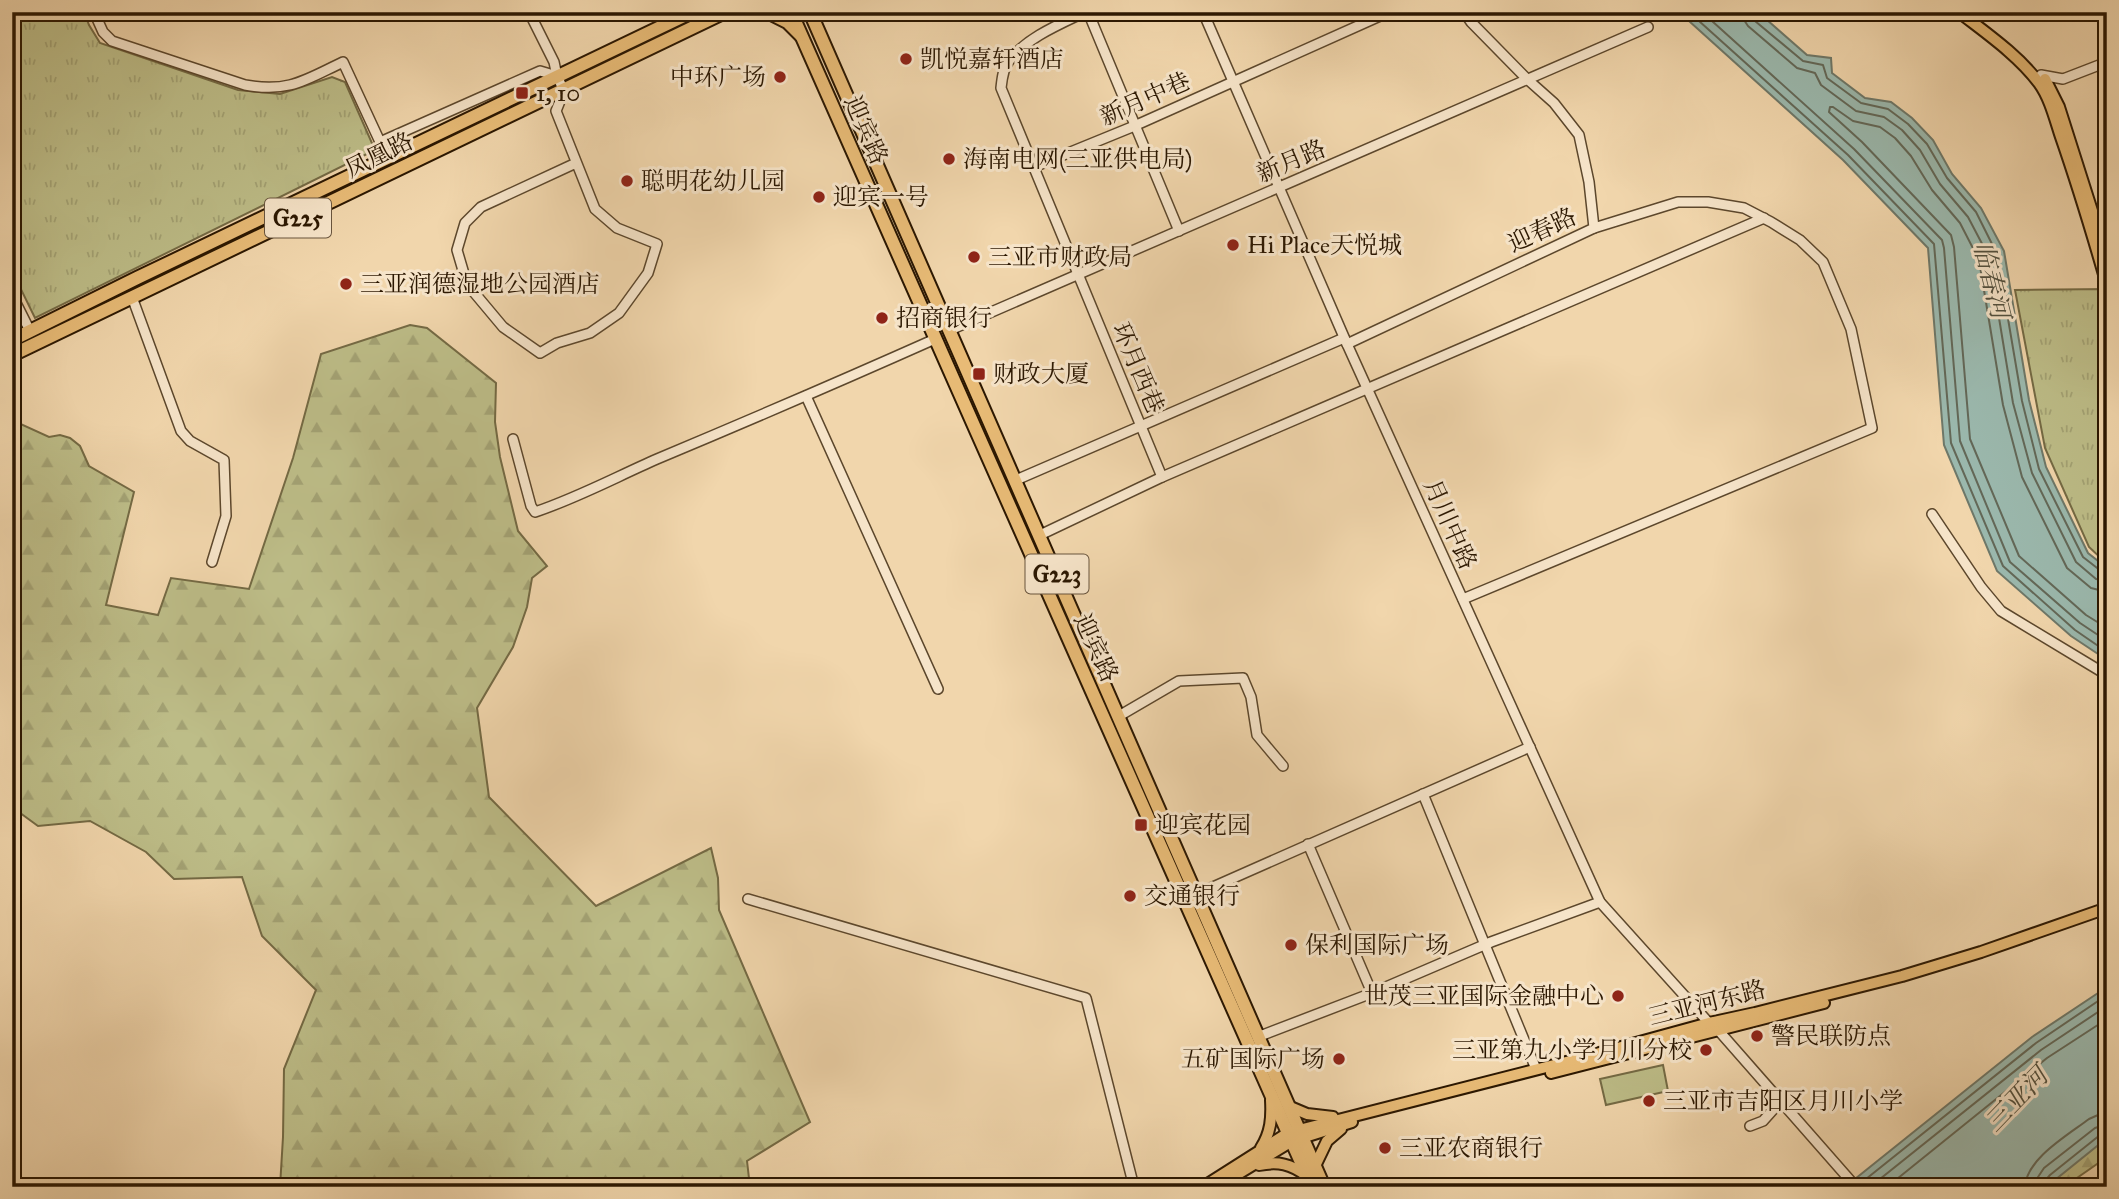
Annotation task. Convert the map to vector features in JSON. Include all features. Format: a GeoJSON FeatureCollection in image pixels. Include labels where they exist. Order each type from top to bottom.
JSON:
{"type":"FeatureCollection","features":[{"type":"Feature","properties":{"kind":"highway","name":"凤凰路"},"geometry":{"type":"LineString","coordinates":[[12,340],[692,12]]}},
{"type":"Feature","properties":{"kind":"highway","name":"凤凰路"},"geometry":{"type":"LineString","coordinates":[[12,355],[726,12]]}},
{"type":"Feature","properties":{"kind":"highway","name":"迎宾路"},"geometry":{"type":"LineString","coordinates":[[791,12],[1270,1094],[1295,1135]]}},
{"type":"Feature","properties":{"kind":"highway","name":"迎宾路"},"geometry":{"type":"LineString","coordinates":[[810,12],[1260,1036],[1288,1106],[1295,1135],[1311,1176],[1324,1187]]}},
{"type":"Feature","properties":{"kind":"main road"},"geometry":{"type":"LineString","coordinates":[[765,12],[787,23],[802,37]]}},
{"type":"Feature","properties":{"kind":"main road"},"geometry":{"type":"LineString","coordinates":[[818,12],[818,30]]}},
{"type":"Feature","properties":{"kind":"main road"},"geometry":{"type":"LineString","coordinates":[[1959,12],[2019,61],[2044,91],[2073,171],[2107,285]]}},
{"type":"Feature","properties":{"kind":"main road"},"geometry":{"type":"LineString","coordinates":[[1969,12],[2000,36],[2052,89],[2107,258]]}},
{"type":"Feature","properties":{"kind":"main road","name":"三亚河东路"},"geometry":{"type":"LineString","coordinates":[[1203,1187],[1260,1151],[1295,1135],[1709,1023],[1902,976],[2107,908]]}},
{"type":"Feature","properties":{"kind":"main road","name":"三亚河东路"},"geometry":{"type":"LineString","coordinates":[[1346,1121],[1719,1031],[1897,984],[1998,954],[2107,915]]}},
{"type":"Feature","properties":{"kind":"main road"},"geometry":{"type":"LineString","coordinates":[[1260,1151],[1271,1126],[1270,1094]]}},
{"type":"Feature","properties":{"kind":"main road"},"geometry":{"type":"LineString","coordinates":[[1288,1106],[1321,1117],[1346,1121]]}},
{"type":"Feature","properties":{"kind":"main road"},"geometry":{"type":"LineString","coordinates":[[1249,1167],[1280,1163],[1311,1176],[1327,1141],[1346,1121]]}},
{"type":"Feature","properties":{"kind":"main road","name":"三亚河东路"},"geometry":{"type":"LineString","coordinates":[[1217,1187],[1295,1135]]}},
{"type":"Feature","properties":{"kind":"street"},"geometry":{"type":"LineString","coordinates":[[94,12],[103,33],[112,41],[245,85],[281,88],[299,83],[343,62],[387,158]]}},
{"type":"Feature","properties":{"kind":"street"},"geometry":{"type":"LineString","coordinates":[[529,12],[554,62],[564,90],[556,111],[596,209],[617,228],[657,244],[648,273],[619,313],[590,333],[557,343],[540,353],[503,327],[467,284],[457,250],[465,223],[481,207],[576,163]]}},
{"type":"Feature","properties":{"kind":"street"},"geometry":{"type":"LineString","coordinates":[[1086,12],[1179,231]]}},
{"type":"Feature","properties":{"kind":"street","name":"环月西巷"},"geometry":{"type":"LineString","coordinates":[[1086,12],[1034,39],[1008,62],[1001,88],[1162,477]]}},
{"type":"Feature","properties":{"kind":"street","name":"月川中路"},"geometry":{"type":"LineString","coordinates":[[1203,12],[1345,341],[1600,902],[1719,1031],[1856,1187]]}},
{"type":"Feature","properties":{"kind":"street","name":"新月中巷"},"geometry":{"type":"LineString","coordinates":[[1034,167],[1135,126],[1389,12]]}},
{"type":"Feature","properties":{"kind":"street","name":"迎春路"},"geometry":{"type":"LineString","coordinates":[[1016,480],[1345,341],[1594,228],[1579,135],[1554,103],[1527,79],[1464,12]]}},
{"type":"Feature","properties":{"kind":"street","name":"新月路"},"geometry":{"type":"LineString","coordinates":[[950,330],[1648,27]]}},
{"type":"Feature","properties":{"kind":"street"},"geometry":{"type":"LineString","coordinates":[[2041,75],[2063,79],[2107,62]]}},
{"type":"Feature","properties":{"kind":"street"},"geometry":{"type":"LineString","coordinates":[[380,142],[540,71],[557,76]]}},
{"type":"Feature","properties":{"kind":"street"},"geometry":{"type":"LineString","coordinates":[[1463,599],[1872,428],[1851,328],[1823,262],[1800,240],[1744,208],[1708,202],[1678,202],[1594,228]]}},
{"type":"Feature","properties":{"kind":"street"},"geometry":{"type":"LineString","coordinates":[[1040,535],[1162,477],[1764,218]]}},
{"type":"Feature","properties":{"kind":"street"},"geometry":{"type":"LineString","coordinates":[[12,295],[30,331]]}},
{"type":"Feature","properties":{"kind":"street"},"geometry":{"type":"LineString","coordinates":[[132,297],[181,431],[190,441],[224,460],[226,516],[212,562]]}},
{"type":"Feature","properties":{"kind":"street"},"geometry":{"type":"LineString","coordinates":[[513,439],[535,512],[935,339]]}},
{"type":"Feature","properties":{"kind":"street"},"geometry":{"type":"LineString","coordinates":[[806,396],[938,689]]}},
{"type":"Feature","properties":{"kind":"street"},"geometry":{"type":"LineString","coordinates":[[1932,514],[1981,587],[2001,611],[2107,675]]}},
{"type":"Feature","properties":{"kind":"street"},"geometry":{"type":"LineString","coordinates":[[1119,716],[1179,681],[1242,678],[1251,697],[1257,735],[1283,766]]}},
{"type":"Feature","properties":{"kind":"street"},"geometry":{"type":"LineString","coordinates":[[1197,894],[1530,747]]}},
{"type":"Feature","properties":{"kind":"street"},"geometry":{"type":"LineString","coordinates":[[1423,794],[1536,1069]]}},
{"type":"Feature","properties":{"kind":"street"},"geometry":{"type":"LineString","coordinates":[[1308,844],[1372,993]]}},
{"type":"Feature","properties":{"kind":"street"},"geometry":{"type":"LineString","coordinates":[[748,899],[1086,998],[1134,1187]]}},
{"type":"Feature","properties":{"kind":"street"},"geometry":{"type":"LineString","coordinates":[[1260,1036],[1372,993],[1485,945],[1600,902]]}},
{"type":"Feature","properties":{"kind":"street"},"geometry":{"type":"LineString","coordinates":[[1750,1126],[1763,1121],[1781,1101]]}},
{"type":"Feature","properties":{"kind":"green space"},"geometry":{"type":"Polygon","coordinates":[[[12,12],[84,12],[100,43],[238,90],[280,94],[332,77],[345,82],[375,150],[35,318],[12,271],[12,12]]]}},
{"type":"Feature","properties":{"kind":"green space"},"geometry":{"type":"Polygon","coordinates":[[[2107,289],[2107,564],[2089,547],[2045,448],[2015,290],[2107,289]]]}},
{"type":"Feature","properties":{"kind":"green space"},"geometry":{"type":"Polygon","coordinates":[[[410,325],[427,328],[496,383],[495,422],[500,457],[518,531],[547,566],[532,578],[527,607],[513,647],[477,708],[489,797],[596,906],[711,848],[718,878],[719,910],[810,1122],[747,1161],[750,1187],[280,1187],[284,1069],[316,990],[262,936],[242,877],[174,879],[146,852],[90,821],[38,826],[12,807],[12,420],[49,437],[60,435],[70,438],[80,446],[89,466],[134,492],[106,605],[158,615],[171,578],[249,589],[293,458],[321,354],[410,325]]]}},
{"type":"Feature","properties":{"kind":"green space"},"geometry":{"type":"Polygon","coordinates":[[[1663,1065],[1668,1091],[1606,1105],[1600,1079],[1663,1065]]]}},
{"type":"Feature","properties":{"kind":"green space"},"geometry":{"type":"Polygon","coordinates":[[[2107,1128],[2107,1157],[2064,1187],[2044,1187],[2107,1128]]]}},
{"type":"Feature","properties":{"kind":"water","name":"临春河"},"geometry":{"type":"Polygon","coordinates":[[[1679,12],[1758,12],[1807,55],[1831,58],[1832,73],[1865,98],[1891,102],[1912,118],[1933,140],[1952,174],[1981,208],[2004,251],[2029,400],[2046,467],[2088,553],[2107,568],[2107,660],[2071,636],[1997,571],[1944,445],[1928,248],[1843,160],[1679,12]]]}},
{"type":"Feature","properties":{"kind":"water","name":"三亚河"},"geometry":{"type":"Polygon","coordinates":[[[2107,987],[2107,1138],[2050,1187],[1845,1187],[2032,1037],[2107,987]]]}},
{"type":"Feature","properties":{"kind":"place","name":"凯悦嘉轩酒店"},"geometry":{"type":"Point","coordinates":[906,59]}},
{"type":"Feature","properties":{"kind":"place","name":"中环广场"},"geometry":{"type":"Point","coordinates":[780,77]}},
{"type":"Feature","properties":{"kind":"place","name":"1, 10"},"geometry":{"type":"Point","coordinates":[522,93]}},
{"type":"Feature","properties":{"kind":"place","name":"海南电网(三亚供电局)"},"geometry":{"type":"Point","coordinates":[949,159]}},
{"type":"Feature","properties":{"kind":"place","name":"聪明花幼儿园"},"geometry":{"type":"Point","coordinates":[627,181]}},
{"type":"Feature","properties":{"kind":"place","name":"迎宾一号"},"geometry":{"type":"Point","coordinates":[819,197]}},
{"type":"Feature","properties":{"kind":"place","name":"Hi Place天悦城"},"geometry":{"type":"Point","coordinates":[1233,245]}},
{"type":"Feature","properties":{"kind":"place","name":"三亚市财政局"},"geometry":{"type":"Point","coordinates":[974,257]}},
{"type":"Feature","properties":{"kind":"place","name":"三亚润德湿地公园酒店"},"geometry":{"type":"Point","coordinates":[346,284]}},
{"type":"Feature","properties":{"kind":"place","name":"招商银行"},"geometry":{"type":"Point","coordinates":[882,318]}},
{"type":"Feature","properties":{"kind":"place","name":"财政大厦"},"geometry":{"type":"Point","coordinates":[979,374]}},
{"type":"Feature","properties":{"kind":"place","name":"迎宾花园"},"geometry":{"type":"Point","coordinates":[1141,825]}},
{"type":"Feature","properties":{"kind":"place","name":"交通银行"},"geometry":{"type":"Point","coordinates":[1130,896]}},
{"type":"Feature","properties":{"kind":"place","name":"保利国际广场"},"geometry":{"type":"Point","coordinates":[1291,945]}},
{"type":"Feature","properties":{"kind":"place","name":"世茂三亚国际金融中心"},"geometry":{"type":"Point","coordinates":[1618,996]}},
{"type":"Feature","properties":{"kind":"place","name":"警民联防点"},"geometry":{"type":"Point","coordinates":[1757,1036]}},
{"type":"Feature","properties":{"kind":"place","name":"三亚第九小学月川分校"},"geometry":{"type":"Point","coordinates":[1706,1050]}},
{"type":"Feature","properties":{"kind":"place","name":"五矿国际广场"},"geometry":{"type":"Point","coordinates":[1339,1059]}},
{"type":"Feature","properties":{"kind":"place","name":"三亚市吉阳区月川小学"},"geometry":{"type":"Point","coordinates":[1649,1101]}},
{"type":"Feature","properties":{"kind":"place","name":"三亚农商银行"},"geometry":{"type":"Point","coordinates":[1385,1148]}}]}
